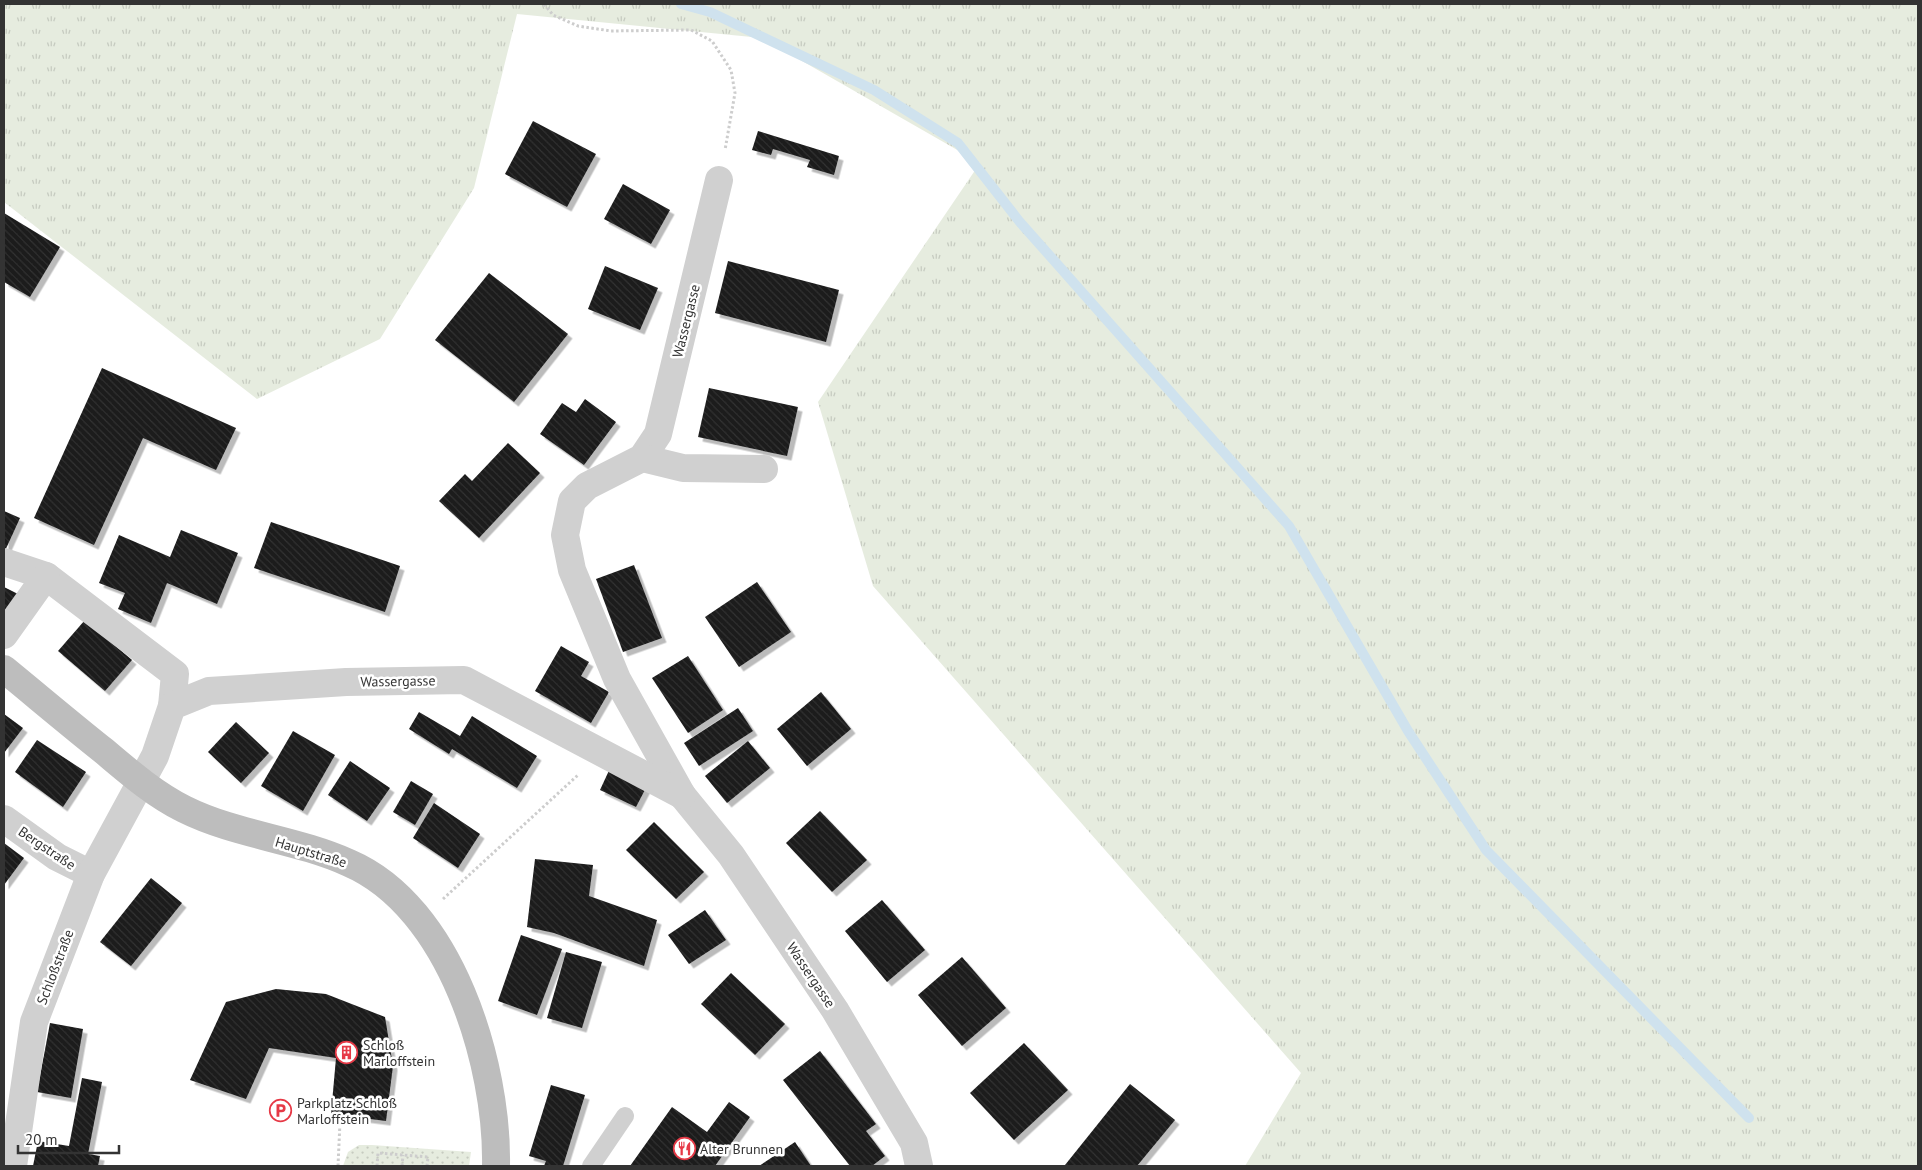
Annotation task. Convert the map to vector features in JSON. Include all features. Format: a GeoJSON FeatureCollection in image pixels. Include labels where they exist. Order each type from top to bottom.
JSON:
{"type":"FeatureCollection","features":[{"type":"Feature","properties":{"kind":"main road","name":"Hauptstraße"},"geometry":{"type":"LineString","coordinates":[[4,669],[163,797],[210,821],[312,849],[352,864],[393,890],[419,920],[439,950],[455,981],[474,1030],[483,1059],[493,1115],[496,1166]]}},
{"type":"Feature","properties":{"kind":"street","name":"Wassergasse"},"geometry":{"type":"LineString","coordinates":[[720,180],[658,434],[642,458],[587,486],[572,501],[565,535],[572,570],[617,679],[682,795],[731,855],[835,1010],[914,1143],[919,1166]]}},
{"type":"Feature","properties":{"kind":"street"},"geometry":{"type":"LineString","coordinates":[[642,458],[683,468],[764,469]]}},
{"type":"Feature","properties":{"kind":"street"},"geometry":{"type":"LineString","coordinates":[[4,562],[46,576],[175,674],[172,706],[155,756],[142,782]]}},
{"type":"Feature","properties":{"kind":"street"},"geometry":{"type":"LineString","coordinates":[[4,635],[46,576]]}},
{"type":"Feature","properties":{"kind":"street","name":"Wassergasse"},"geometry":{"type":"LineString","coordinates":[[172,706],[209,691],[346,682],[464,680],[682,795]]}},
{"type":"Feature","properties":{"kind":"street","name":"Schloßstraße"},"geometry":{"type":"LineString","coordinates":[[12,1166],[34,1022],[91,874],[142,782]]}},
{"type":"Feature","properties":{"kind":"street","name":"Bergstraße"},"geometry":{"type":"LineString","coordinates":[[4,819],[57,857],[91,874]]}},
{"type":"Feature","properties":{"kind":"lane"},"geometry":{"type":"LineString","coordinates":[[591,1166],[625,1116]]}},
{"type":"Feature","properties":{"kind":"path"},"geometry":{"type":"LineString","coordinates":[[544,4],[553,15],[578,26],[611,31],[691,30],[712,41],[731,70],[735,93],[720,180]]}},
{"type":"Feature","properties":{"kind":"path"},"geometry":{"type":"LineString","coordinates":[[419,920],[602,752]]}},
{"type":"Feature","properties":{"kind":"path"},"geometry":{"type":"LineString","coordinates":[[338,1166],[340,1122]]}},
{"type":"Feature","properties":{"kind":"path"},"geometry":{"type":"LineString","coordinates":[[377,1166],[378,1153],[428,1157],[427,1166]]}},
{"type":"Feature","properties":{"kind":"path"},"geometry":{"type":"LineString","coordinates":[[402,1166],[403,1155]]}},
{"type":"Feature","properties":{"kind":"green space"},"geometry":{"type":"Polygon","coordinates":[[[4,4],[1918,4],[1918,1166],[1245,1166],[1301,1073],[873,586],[818,402],[980,163],[762,38],[517,14],[474,188],[380,339],[257,399],[4,202],[4,4]]]}},
{"type":"Feature","properties":{"kind":"green space"},"geometry":{"type":"Polygon","coordinates":[[[359,1145],[471,1152],[469,1166],[343,1166],[348,1152],[359,1145]]]}},
{"type":"Feature","properties":{"kind":"building"},"geometry":{"type":"Polygon","coordinates":[[[533,121],[596,154],[567,207],[505,174],[533,121]]]}},
{"type":"Feature","properties":{"kind":"building"},"geometry":{"type":"Polygon","coordinates":[[[758,131],[839,156],[834,175],[807,167],[810,160],[773,149],[771,155],[752,150],[758,131]]]}},
{"type":"Feature","properties":{"kind":"building"},"geometry":{"type":"Polygon","coordinates":[[[623,184],[670,210],[651,244],[604,219],[623,184]]]}},
{"type":"Feature","properties":{"kind":"building"},"geometry":{"type":"Polygon","coordinates":[[[4,213],[60,247],[30,297],[4,282],[4,213]]]}},
{"type":"Feature","properties":{"kind":"building"},"geometry":{"type":"Polygon","coordinates":[[[728,261],[839,290],[826,342],[715,313],[728,261]]]}},
{"type":"Feature","properties":{"kind":"building"},"geometry":{"type":"Polygon","coordinates":[[[605,266],[658,288],[640,330],[588,309],[605,266]]]}},
{"type":"Feature","properties":{"kind":"building"},"geometry":{"type":"Polygon","coordinates":[[[489,273],[568,334],[514,402],[435,340],[489,273]]]}},
{"type":"Feature","properties":{"kind":"building"},"geometry":{"type":"Polygon","coordinates":[[[102,368],[236,428],[216,470],[143,438],[94,545],[34,518],[102,368]]]}},
{"type":"Feature","properties":{"kind":"building"},"geometry":{"type":"Polygon","coordinates":[[[709,388],[798,407],[787,456],[698,437],[709,388]]]}},
{"type":"Feature","properties":{"kind":"building"},"geometry":{"type":"Polygon","coordinates":[[[585,399],[616,422],[584,465],[540,434],[562,403],[576,412],[585,399]]]}},
{"type":"Feature","properties":{"kind":"building"},"geometry":{"type":"Polygon","coordinates":[[[508,443],[540,473],[479,538],[439,501],[465,474],[472,481],[508,443]]]}},
{"type":"Feature","properties":{"kind":"building"},"geometry":{"type":"Polygon","coordinates":[[[4,511],[20,518],[4,553],[4,511]]]}},
{"type":"Feature","properties":{"kind":"building"},"geometry":{"type":"Polygon","coordinates":[[[271,522],[400,566],[385,612],[254,568],[271,522]]]}},
{"type":"Feature","properties":{"kind":"building"},"geometry":{"type":"Polygon","coordinates":[[[181,530],[238,553],[217,604],[167,583],[151,623],[118,609],[125,593],[99,583],[119,535],[170,557],[181,530]]]}},
{"type":"Feature","properties":{"kind":"building"},"geometry":{"type":"Polygon","coordinates":[[[634,565],[662,638],[623,652],[596,579],[634,565]]]}},
{"type":"Feature","properties":{"kind":"building"},"geometry":{"type":"Polygon","coordinates":[[[757,582],[791,632],[739,667],[705,617],[757,582]]]}},
{"type":"Feature","properties":{"kind":"building"},"geometry":{"type":"Polygon","coordinates":[[[4,587],[18,594],[4,618],[4,587]]]}},
{"type":"Feature","properties":{"kind":"building"},"geometry":{"type":"Polygon","coordinates":[[[85,620],[132,660],[105,691],[58,651],[85,620]]]}},
{"type":"Feature","properties":{"kind":"building"},"geometry":{"type":"Polygon","coordinates":[[[561,646],[589,662],[581,676],[609,692],[591,723],[535,691],[561,646]]]}},
{"type":"Feature","properties":{"kind":"building"},"geometry":{"type":"Polygon","coordinates":[[[688,656],[723,710],[688,733],[652,678],[688,656]]]}},
{"type":"Feature","properties":{"kind":"building"},"geometry":{"type":"Polygon","coordinates":[[[821,692],[851,729],[807,766],[777,729],[821,692]]]}},
{"type":"Feature","properties":{"kind":"building"},"geometry":{"type":"Polygon","coordinates":[[[738,708],[753,731],[699,766],[684,743],[738,708]]]}},
{"type":"Feature","properties":{"kind":"building"},"geometry":{"type":"Polygon","coordinates":[[[419,712],[460,736],[472,716],[537,756],[517,788],[452,749],[449,754],[409,729],[419,712]]]}},
{"type":"Feature","properties":{"kind":"building"},"geometry":{"type":"Polygon","coordinates":[[[4,714],[23,728],[4,753],[4,714]]]}},
{"type":"Feature","properties":{"kind":"building"},"geometry":{"type":"Polygon","coordinates":[[[236,722],[269,753],[241,783],[208,752],[236,722]]]}},
{"type":"Feature","properties":{"kind":"building"},"geometry":{"type":"Polygon","coordinates":[[[293,731],[335,755],[303,811],[261,786],[293,731]]]}},
{"type":"Feature","properties":{"kind":"building"},"geometry":{"type":"Polygon","coordinates":[[[37,740],[86,772],[63,807],[15,772],[37,740]]]}},
{"type":"Feature","properties":{"kind":"building"},"geometry":{"type":"Polygon","coordinates":[[[748,741],[770,768],[727,803],[705,776],[748,741]]]}},
{"type":"Feature","properties":{"kind":"building"},"geometry":{"type":"Polygon","coordinates":[[[350,761],[390,788],[367,821],[328,795],[350,761]]]}},
{"type":"Feature","properties":{"kind":"building"},"geometry":{"type":"Polygon","coordinates":[[[612,764],[649,782],[636,807],[600,790],[612,764]]]}},
{"type":"Feature","properties":{"kind":"building"},"geometry":{"type":"Polygon","coordinates":[[[411,781],[433,794],[415,825],[393,812],[411,781]]]}},
{"type":"Feature","properties":{"kind":"building"},"geometry":{"type":"Polygon","coordinates":[[[434,803],[480,834],[458,868],[413,838],[434,803]]]}},
{"type":"Feature","properties":{"kind":"building"},"geometry":{"type":"Polygon","coordinates":[[[820,811],[867,860],[832,892],[786,843],[820,811]]]}},
{"type":"Feature","properties":{"kind":"building"},"geometry":{"type":"Polygon","coordinates":[[[654,822],[704,872],[676,899],[626,850],[654,822]]]}},
{"type":"Feature","properties":{"kind":"building"},"geometry":{"type":"Polygon","coordinates":[[[4,843],[24,858],[4,885],[4,843]]]}},
{"type":"Feature","properties":{"kind":"building"},"geometry":{"type":"Polygon","coordinates":[[[535,859],[593,865],[589,896],[657,920],[644,966],[554,933],[527,927],[535,859]]]}},
{"type":"Feature","properties":{"kind":"building"},"geometry":{"type":"Polygon","coordinates":[[[151,878],[182,903],[131,966],[100,942],[151,878]]]}},
{"type":"Feature","properties":{"kind":"building"},"geometry":{"type":"Polygon","coordinates":[[[882,900],[925,950],[887,982],[845,931],[882,900]]]}},
{"type":"Feature","properties":{"kind":"building"},"geometry":{"type":"Polygon","coordinates":[[[705,910],[726,940],[689,964],[668,935],[705,910]]]}},
{"type":"Feature","properties":{"kind":"building"},"geometry":{"type":"Polygon","coordinates":[[[521,935],[562,949],[537,1015],[498,1001],[521,935]]]}},
{"type":"Feature","properties":{"kind":"building"},"geometry":{"type":"Polygon","coordinates":[[[566,952],[602,962],[582,1028],[547,1018],[566,952]]]}},
{"type":"Feature","properties":{"kind":"building"},"geometry":{"type":"Polygon","coordinates":[[[962,957],[1006,1008],[962,1046],[918,995],[962,957]]]}},
{"type":"Feature","properties":{"kind":"building"},"geometry":{"type":"Polygon","coordinates":[[[731,973],[785,1024],[755,1055],[701,1004],[731,973]]]}},
{"type":"Feature","properties":{"kind":"building","name":"Schloß Marloffstein"},"geometry":{"type":"Polygon","coordinates":[[[276,989],[326,994],[385,1017],[393,1066],[386,1121],[331,1114],[336,1058],[269,1048],[246,1099],[190,1080],[226,1002],[276,989]]]}},
{"type":"Feature","properties":{"kind":"building"},"geometry":{"type":"Polygon","coordinates":[[[50,1023],[83,1029],[71,1098],[37,1092],[50,1023]]]}},
{"type":"Feature","properties":{"kind":"building"},"geometry":{"type":"Polygon","coordinates":[[[1024,1043],[1068,1090],[1014,1140],[970,1093],[1024,1043]]]}},
{"type":"Feature","properties":{"kind":"building"},"geometry":{"type":"Polygon","coordinates":[[[820,1051],[876,1124],[866,1131],[885,1156],[872,1166],[850,1166],[783,1080],[820,1051]]]}},
{"type":"Feature","properties":{"kind":"building"},"geometry":{"type":"Polygon","coordinates":[[[82,1078],[102,1082],[88,1154],[100,1156],[98,1166],[33,1166],[38,1141],[69,1146],[82,1078]]]}},
{"type":"Feature","properties":{"kind":"building"},"geometry":{"type":"Polygon","coordinates":[[[1130,1084],[1175,1120],[1137,1166],[1065,1165],[1130,1084]]]}},
{"type":"Feature","properties":{"kind":"building"},"geometry":{"type":"Polygon","coordinates":[[[551,1085],[585,1095],[563,1166],[544,1166],[546,1161],[529,1156],[551,1085]]]}},
{"type":"Feature","properties":{"kind":"building","name":"Alter Brunnen"},"geometry":{"type":"Polygon","coordinates":[[[729,1102],[750,1117],[715,1166],[630,1166],[672,1107],[707,1132],[729,1102]]]}},
{"type":"Feature","properties":{"kind":"building"},"geometry":{"type":"Polygon","coordinates":[[[795,1142],[811,1166],[759,1166],[795,1142]]]}},
{"type":"Feature","properties":{"kind":"waterway"},"geometry":{"type":"LineString","coordinates":[[681,4],[710,12],[874,90],[958,143],[1019,221],[1289,526],[1408,731],[1486,850],[1749,1118]]}},
{"type":"Feature","properties":{"kind":"place","name":"Schloß Marloffstein"},"geometry":{"type":"Point","coordinates":[347,1053]}},
{"type":"Feature","properties":{"kind":"place","name":"Parkplatz Schloß Marloffstein"},"geometry":{"type":"Point","coordinates":[281,1111]}},
{"type":"Feature","properties":{"kind":"place","name":"Alter Brunnen"},"geometry":{"type":"Point","coordinates":[684,1149]}}]}
